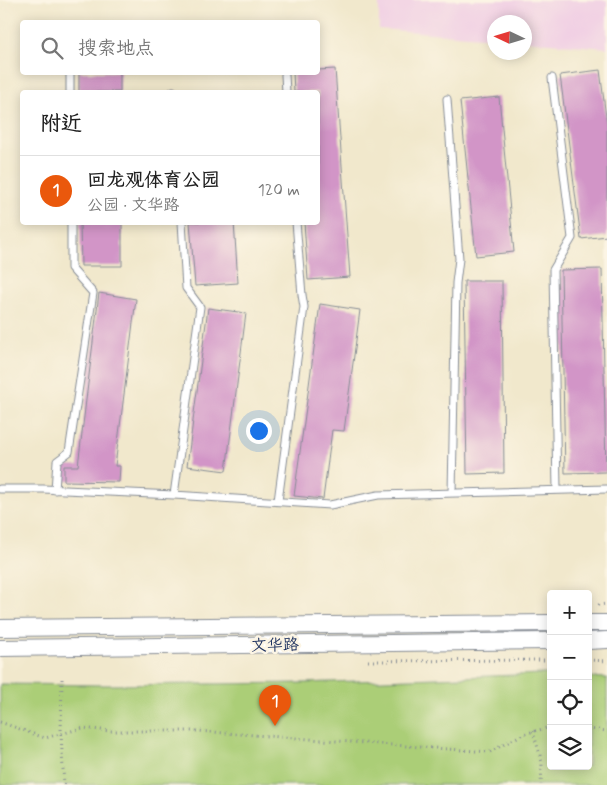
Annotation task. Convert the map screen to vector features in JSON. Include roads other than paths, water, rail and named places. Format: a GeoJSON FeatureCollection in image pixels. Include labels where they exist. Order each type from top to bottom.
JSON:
{"type":"FeatureCollection","features":[{"type":"Feature","properties":{"kind":"street","name":"文华路"},"geometry":{"type":"LineString","coordinates":[[0,628],[547,623]]}},
{"type":"Feature","properties":{"kind":"street"},"geometry":{"type":"LineString","coordinates":[[592,623],[607,623]]}},
{"type":"Feature","properties":{"kind":"street","name":"文华路"},"geometry":{"type":"LineString","coordinates":[[0,648],[547,641]]}},
{"type":"Feature","properties":{"kind":"lane"},"geometry":{"type":"LineString","coordinates":[[70,75],[70,90]]}},
{"type":"Feature","properties":{"kind":"lane"},"geometry":{"type":"LineString","coordinates":[[285,75],[286,90]]}},
{"type":"Feature","properties":{"kind":"lane"},"geometry":{"type":"LineString","coordinates":[[552,78],[572,238],[553,270],[556,490]]}},
{"type":"Feature","properties":{"kind":"lane"},"geometry":{"type":"LineString","coordinates":[[447,99],[460,259],[456,283],[452,493]]}},
{"type":"Feature","properties":{"kind":"lane"},"geometry":{"type":"LineString","coordinates":[[54,490],[56,462],[69,452],[93,293],[71,268],[71,225]]}},
{"type":"Feature","properties":{"kind":"lane"},"geometry":{"type":"LineString","coordinates":[[174,495],[200,307],[186,288],[182,225]]}},
{"type":"Feature","properties":{"kind":"lane"},"geometry":{"type":"LineString","coordinates":[[278,502],[304,307],[296,225]]}},
{"type":"Feature","properties":{"kind":"lane"},"geometry":{"type":"LineString","coordinates":[[0,489],[174,495],[330,505],[378,495],[607,489]]}},
{"type":"Feature","properties":{"kind":"place","name":"回龙观体育公园"},"geometry":{"type":"Point","coordinates":[275,726]}}]}
